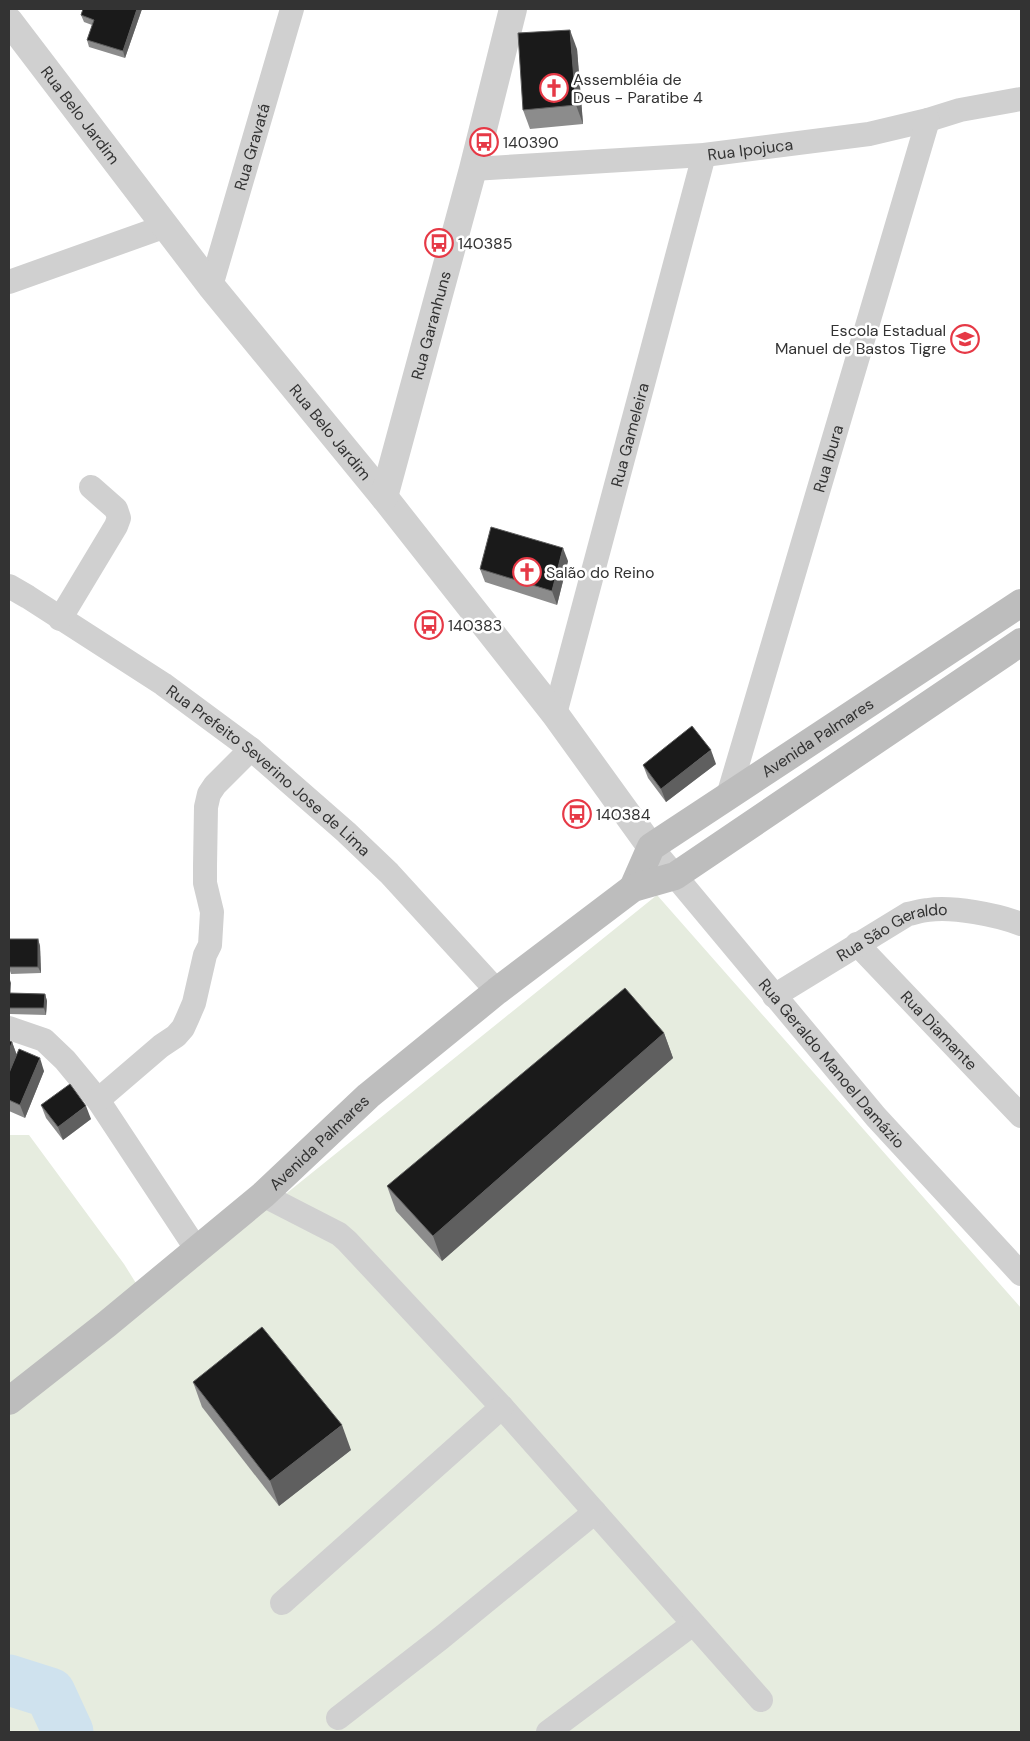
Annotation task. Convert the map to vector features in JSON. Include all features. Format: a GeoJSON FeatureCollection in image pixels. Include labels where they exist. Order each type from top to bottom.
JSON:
{"type":"FeatureCollection","features":[{"type":"Feature","properties":{"kind":"main road","name":"Avenida Palmares"},"geometry":{"type":"LineString","coordinates":[[633,888],[651,847],[1021,603]]}},
{"type":"Feature","properties":{"kind":"main road","name":"Avenida Palmares"},"geometry":{"type":"LineString","coordinates":[[9,1401],[107,1324],[263,1195],[368,1096],[497,991],[633,888],[675,876],[1021,642]]}},
{"type":"Feature","properties":{"kind":"street","name":"Rua Gravatá"},"geometry":{"type":"LineString","coordinates":[[211,286],[292,9]]}},
{"type":"Feature","properties":{"kind":"street","name":"Rua Garanhuns"},"geometry":{"type":"LineString","coordinates":[[384,497],[473,169],[513,9]]}},
{"type":"Feature","properties":{"kind":"street","name":"Rua Belo Jardim"},"geometry":{"type":"LineString","coordinates":[[9,21],[211,286],[384,497],[554,714],[651,847]]}},
{"type":"Feature","properties":{"kind":"street","name":"Rua Ipojuca"},"geometry":{"type":"LineString","coordinates":[[473,169],[704,155],[869,134],[928,120],[960,110],[1021,99]]}},
{"type":"Feature","properties":{"kind":"street","name":"Rua Ibura"},"geometry":{"type":"LineString","coordinates":[[728,796],[928,120]]}},
{"type":"Feature","properties":{"kind":"street","name":"Rua Gameleira"},"geometry":{"type":"LineString","coordinates":[[554,714],[704,155]]}},
{"type":"Feature","properties":{"kind":"street"},"geometry":{"type":"LineString","coordinates":[[9,282],[166,226]]}},
{"type":"Feature","properties":{"kind":"street"},"geometry":{"type":"LineString","coordinates":[[60,619],[119,518],[116,510],[91,487]]}},
{"type":"Feature","properties":{"kind":"street","name":"Rua Prefeito Severino Jose de Lima"},"geometry":{"type":"LineString","coordinates":[[9,586],[163,684],[251,749],[346,832],[389,873],[497,991]]}},
{"type":"Feature","properties":{"kind":"street"},"geometry":{"type":"LineString","coordinates":[[98,1100],[176,1036],[183,1028],[188,1017],[194,1003],[205,955],[210,946],[212,912],[205,884],[206,807],[209,794],[215,785],[251,749]]}},
{"type":"Feature","properties":{"kind":"street","name":"Rua Geraldo Manoel Damázio"},"geometry":{"type":"LineString","coordinates":[[651,847],[876,1117],[1021,1274]]}},
{"type":"Feature","properties":{"kind":"street","name":"Rua São Geraldo"},"geometry":{"type":"LineString","coordinates":[[774,996],[908,914],[928,909],[1017,915]]}},
{"type":"Feature","properties":{"kind":"street","name":"Rua Diamante"},"geometry":{"type":"LineString","coordinates":[[857,944],[1021,1116]]}},
{"type":"Feature","properties":{"kind":"street"},"geometry":{"type":"LineString","coordinates":[[9,1028],[44,1040],[65,1060],[98,1100],[197,1250]]}},
{"type":"Feature","properties":{"kind":"street"},"geometry":{"type":"LineString","coordinates":[[263,1195],[339,1234],[347,1241],[502,1407],[761,1700]]}},
{"type":"Feature","properties":{"kind":"street"},"geometry":{"type":"LineString","coordinates":[[282,1603],[502,1407]]}},
{"type":"Feature","properties":{"kind":"street"},"geometry":{"type":"LineString","coordinates":[[338,1718],[442,1638],[595,1512]]}},
{"type":"Feature","properties":{"kind":"street"},"geometry":{"type":"LineString","coordinates":[[548,1732],[693,1624]]}},
{"type":"Feature","properties":{"kind":"shaded area"},"geometry":{"type":"Polygon","coordinates":[[[657,895],[1021,1308],[1021,1732],[9,1732],[9,1135],[29,1135],[124,1264],[149,1304],[657,895]]]}},
{"type":"Feature","properties":{"kind":"building"},"geometry":{"type":"Polygon","coordinates":[[[83,9],[137,9],[123,51],[87,40],[94,20],[81,15],[83,9]]]}},
{"type":"Feature","properties":{"kind":"building","name":"Assembléia de Deus - Paratibe 4"},"geometry":{"type":"Polygon","coordinates":[[[570,30],[576,105],[523,110],[518,33],[570,30]]]}},
{"type":"Feature","properties":{"kind":"building","name":"Salão do Reino"},"geometry":{"type":"Polygon","coordinates":[[[491,527],[563,548],[552,591],[480,569],[491,527]]]}},
{"type":"Feature","properties":{"kind":"building"},"geometry":{"type":"Polygon","coordinates":[[[692,726],[711,750],[661,789],[643,765],[692,726]]]}},
{"type":"Feature","properties":{"kind":"building"},"geometry":{"type":"Polygon","coordinates":[[[9,939],[38,939],[38,967],[9,967],[9,939]]]}},
{"type":"Feature","properties":{"kind":"building"},"geometry":{"type":"Polygon","coordinates":[[[625,988],[664,1033],[433,1236],[387,1186],[625,988]]]}},
{"type":"Feature","properties":{"kind":"building"},"geometry":{"type":"Polygon","coordinates":[[[9,993],[45,994],[44,1008],[9,1008],[9,993]]]}},
{"type":"Feature","properties":{"kind":"building"},"geometry":{"type":"Polygon","coordinates":[[[19,1049],[40,1058],[20,1105],[9,1100],[9,1073],[19,1049]]]}},
{"type":"Feature","properties":{"kind":"building"},"geometry":{"type":"Polygon","coordinates":[[[70,1084],[86,1106],[58,1127],[41,1105],[70,1084]]]}},
{"type":"Feature","properties":{"kind":"building"},"geometry":{"type":"Polygon","coordinates":[[[262,1327],[342,1425],[270,1481],[193,1382],[262,1327]]]}},
{"type":"Feature","properties":{"kind":"waterway"},"geometry":{"type":"LineString","coordinates":[[9,1680],[50,1693],[68,1732]]}},
{"type":"Feature","properties":{"kind":"place","name":"Assembléia de Deus - Paratibe 4"},"geometry":{"type":"Point","coordinates":[554,88]}},
{"type":"Feature","properties":{"kind":"place","name":"140390"},"geometry":{"type":"Point","coordinates":[484,142]}},
{"type":"Feature","properties":{"kind":"place","name":"140385"},"geometry":{"type":"Point","coordinates":[439,243]}},
{"type":"Feature","properties":{"kind":"place","name":"Escola Estadual Manuel de Bastos Tigre"},"geometry":{"type":"Point","coordinates":[965,339]}},
{"type":"Feature","properties":{"kind":"place","name":"Salão do Reino"},"geometry":{"type":"Point","coordinates":[527,572]}},
{"type":"Feature","properties":{"kind":"place","name":"140383"},"geometry":{"type":"Point","coordinates":[429,625]}},
{"type":"Feature","properties":{"kind":"place","name":"140384"},"geometry":{"type":"Point","coordinates":[577,814]}}]}
